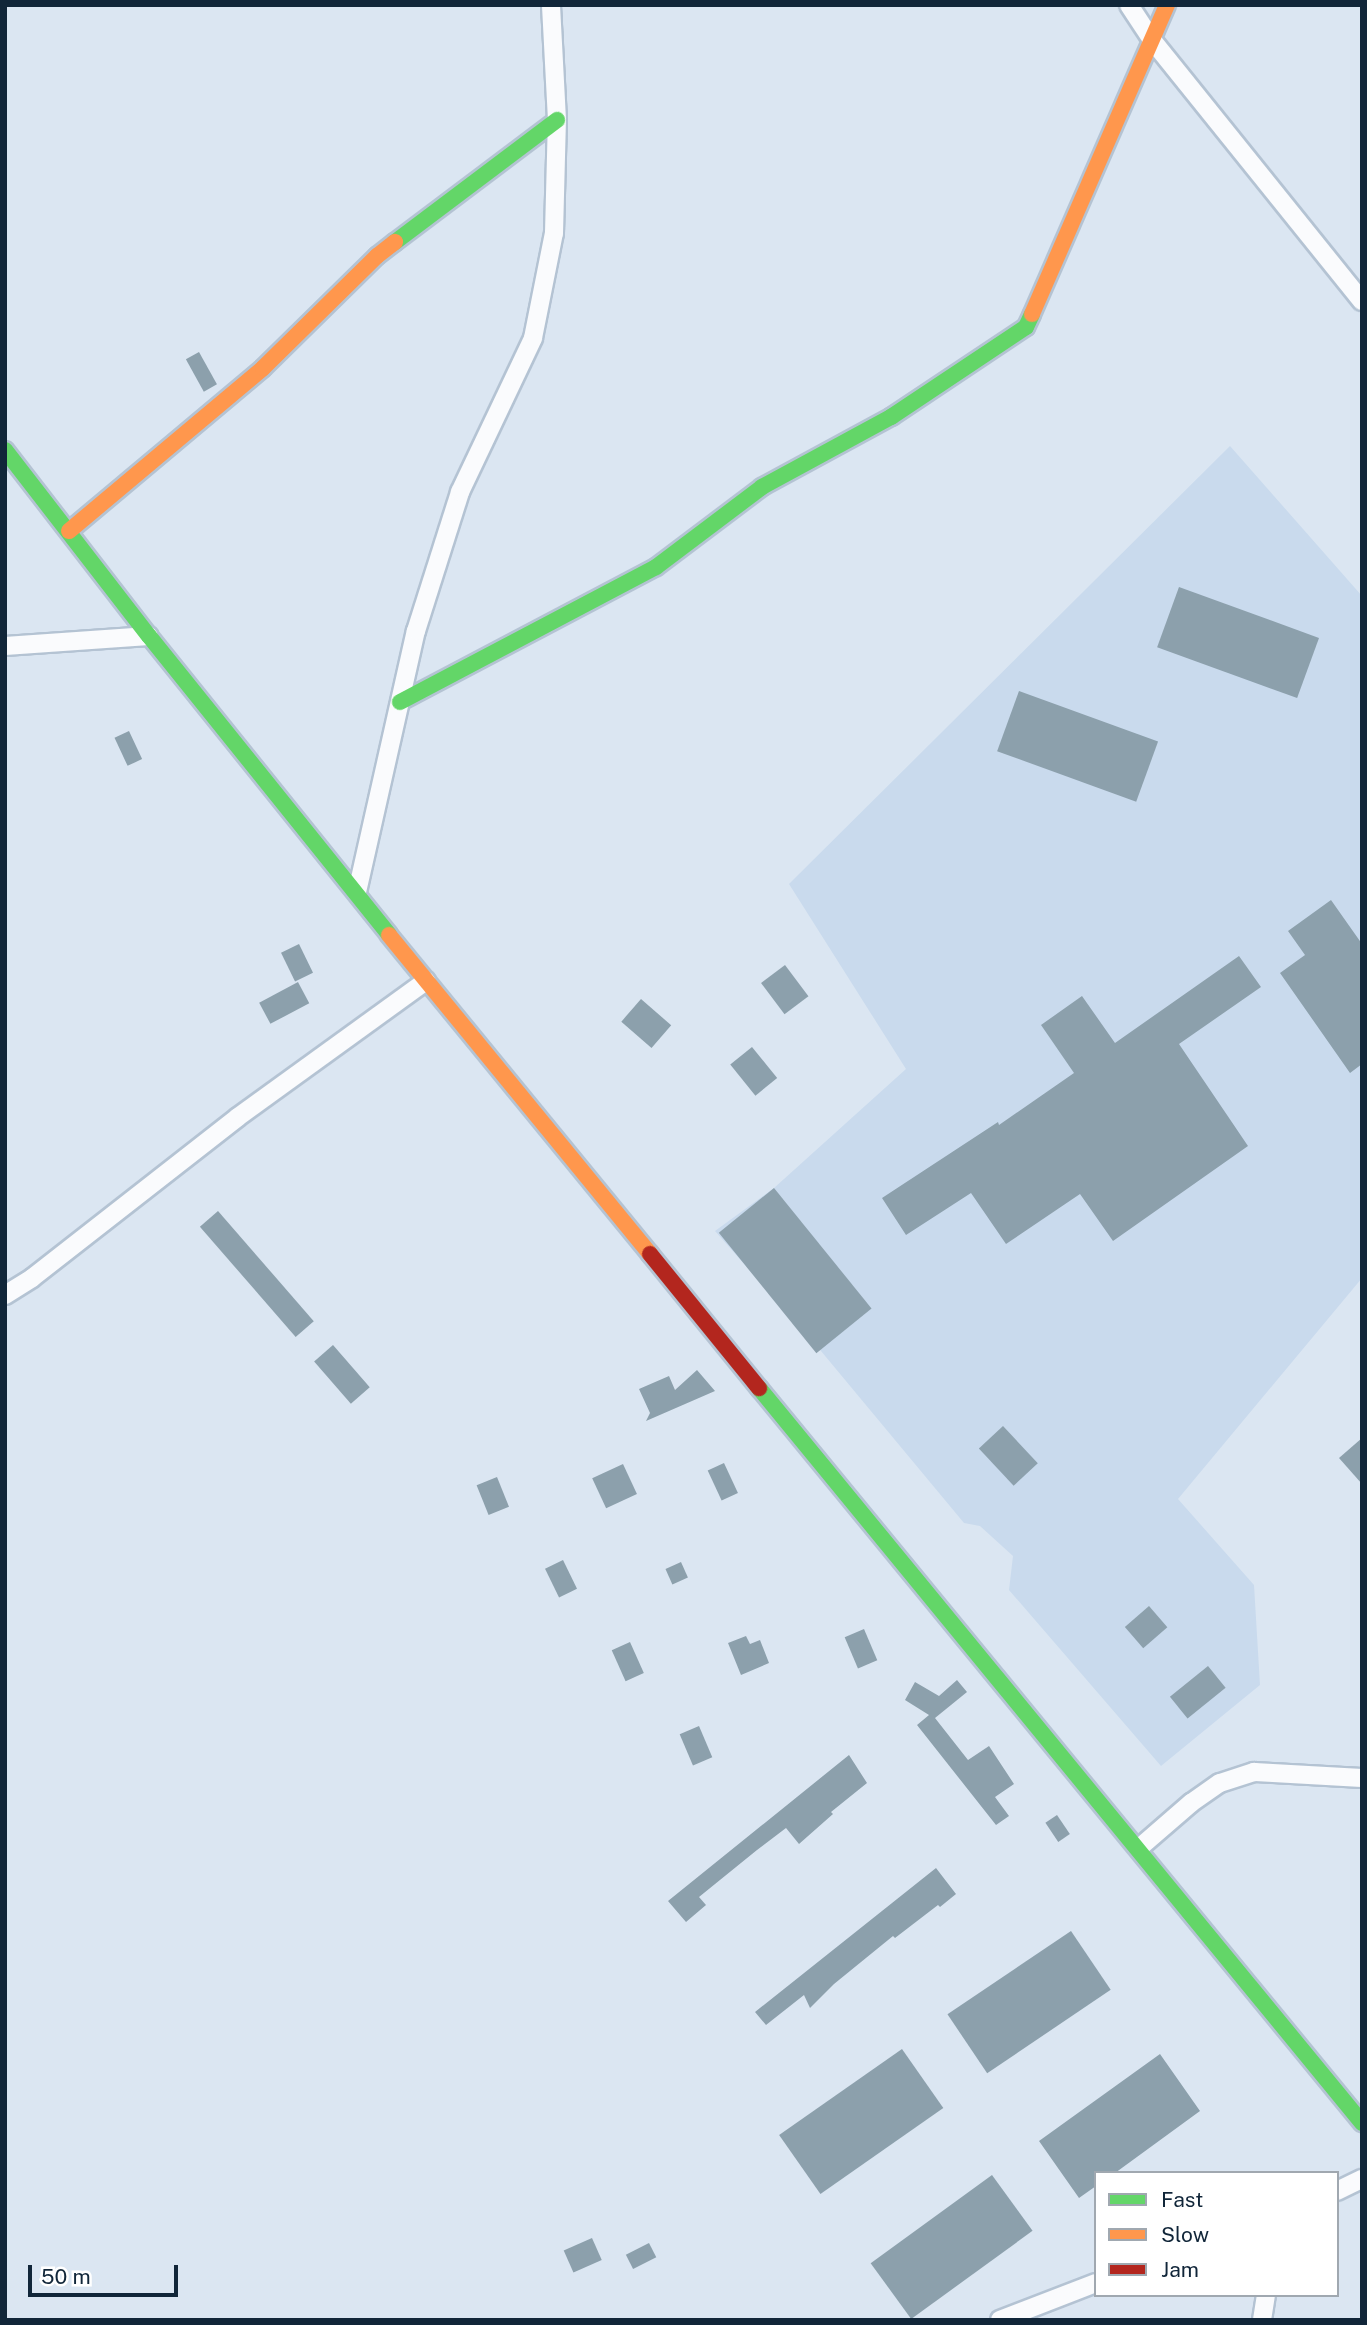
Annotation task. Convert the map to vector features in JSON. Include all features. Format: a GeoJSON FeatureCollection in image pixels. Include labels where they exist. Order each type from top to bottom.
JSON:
{"type":"FeatureCollection","features":[{"type":"Feature","properties":{"kind":"main road"},"geometry":{"type":"LineString","coordinates":[[400,702],[656,568],[762,487],[891,417],[1026,327],[1167,5]]}},
{"type":"Feature","properties":{"kind":"main road"},"geometry":{"type":"LineString","coordinates":[[69,531],[263,368],[377,256],[557,120]]}},
{"type":"Feature","properties":{"kind":"main road"},"geometry":{"type":"LineString","coordinates":[[5,450],[149,636],[426,981],[1362,2123]]}},
{"type":"Feature","properties":{"kind":"street"},"geometry":{"type":"LineString","coordinates":[[357,892],[416,631],[460,492],[534,338],[554,233],[557,120],[551,5]]}},
{"type":"Feature","properties":{"kind":"street"},"geometry":{"type":"LineString","coordinates":[[1129,5],[1153,40],[1362,301]]}},
{"type":"Feature","properties":{"kind":"street"},"geometry":{"type":"LineString","coordinates":[[5,646],[149,636]]}},
{"type":"Feature","properties":{"kind":"street"},"geometry":{"type":"LineString","coordinates":[[5,1295],[32,1278],[238,1117],[426,981]]}},
{"type":"Feature","properties":{"kind":"street"},"geometry":{"type":"LineString","coordinates":[[1139,1848],[1211,1790],[1254,1772],[1362,1778]]}},
{"type":"Feature","properties":{"kind":"street"},"geometry":{"type":"LineString","coordinates":[[1339,2190],[1362,2179]]}},
{"type":"Feature","properties":{"kind":"street"},"geometry":{"type":"LineString","coordinates":[[1000,2320],[1094,2284]]}},
{"type":"Feature","properties":{"kind":"street"},"geometry":{"type":"LineString","coordinates":[[1262,2320],[1266,2297]]}},
{"type":"Feature","properties":{"kind":"shaded area"},"geometry":{"type":"Polygon","coordinates":[[[1230,446],[1362,596],[1362,1278],[1178,1499],[1254,1585],[1260,1685],[1161,1766],[1009,1590],[1013,1556],[980,1526],[964,1523],[821,1351],[715,1231],[774,1188],[906,1069],[789,884],[1230,446]]]}},
{"type":"Feature","properties":{"kind":"building"},"geometry":{"type":"Polygon","coordinates":[[[199,352],[217,384],[204,392],[186,359],[199,352]]]}},
{"type":"Feature","properties":{"kind":"building"},"geometry":{"type":"Polygon","coordinates":[[[1179,587],[1319,638],[1297,698],[1157,647],[1179,587]]]}},
{"type":"Feature","properties":{"kind":"building"},"geometry":{"type":"Polygon","coordinates":[[[1019,691],[1158,742],[1136,802],[997,751],[1019,691]]]}},
{"type":"Feature","properties":{"kind":"building"},"geometry":{"type":"Polygon","coordinates":[[[129,731],[142,759],[128,766],[114,738],[129,731]]]}},
{"type":"Feature","properties":{"kind":"building"},"geometry":{"type":"Polygon","coordinates":[[[1331,900],[1362,944],[1362,1064],[1350,1073],[1280,973],[1305,955],[1288,931],[1331,900]]]}},
{"type":"Feature","properties":{"kind":"building"},"geometry":{"type":"Polygon","coordinates":[[[299,944],[313,973],[295,982],[281,953],[299,944]]]}},
{"type":"Feature","properties":{"kind":"building"},"geometry":{"type":"Polygon","coordinates":[[[1239,956],[1261,987],[1179,1044],[1248,1146],[1113,1241],[1080,1194],[1006,1244],[971,1193],[906,1235],[882,1198],[998,1122],[999,1125],[1074,1073],[1041,1025],[1082,996],[1115,1043],[1239,956]]]}},
{"type":"Feature","properties":{"kind":"building"},"geometry":{"type":"Polygon","coordinates":[[[785,965],[808,996],[785,1014],[761,983],[785,965]]]}},
{"type":"Feature","properties":{"kind":"building"},"geometry":{"type":"Polygon","coordinates":[[[298,982],[309,1003],[270,1024],[259,1003],[298,982]]]}},
{"type":"Feature","properties":{"kind":"building"},"geometry":{"type":"Polygon","coordinates":[[[641,999],[671,1025],[652,1048],[621,1022],[641,999]]]}},
{"type":"Feature","properties":{"kind":"building"},"geometry":{"type":"Polygon","coordinates":[[[752,1047],[777,1078],[755,1096],[730,1065],[752,1047]]]}},
{"type":"Feature","properties":{"kind":"building"},"geometry":{"type":"Polygon","coordinates":[[[774,1188],[872,1308],[816,1353],[719,1233],[774,1188]]]}},
{"type":"Feature","properties":{"kind":"building"},"geometry":{"type":"Polygon","coordinates":[[[218,1211],[314,1321],[296,1337],[200,1227],[218,1211]]]}},
{"type":"Feature","properties":{"kind":"building"},"geometry":{"type":"Polygon","coordinates":[[[333,1345],[370,1387],[351,1404],[314,1361],[333,1345]]]}},
{"type":"Feature","properties":{"kind":"building"},"geometry":{"type":"Polygon","coordinates":[[[697,1370],[715,1391],[646,1421],[650,1413],[639,1389],[669,1376],[675,1390],[697,1370]]]}},
{"type":"Feature","properties":{"kind":"building"},"geometry":{"type":"Polygon","coordinates":[[[1003,1426],[1038,1463],[1014,1486],[979,1449],[1003,1426]]]}},
{"type":"Feature","properties":{"kind":"building"},"geometry":{"type":"Polygon","coordinates":[[[1362,1438],[1362,1484],[1339,1458],[1362,1438]]]}},
{"type":"Feature","properties":{"kind":"building"},"geometry":{"type":"Polygon","coordinates":[[[724,1463],[738,1493],[722,1501],[708,1471],[724,1463]]]}},
{"type":"Feature","properties":{"kind":"building"},"geometry":{"type":"Polygon","coordinates":[[[623,1464],[637,1494],[606,1508],[592,1478],[623,1464]]]}},
{"type":"Feature","properties":{"kind":"building"},"geometry":{"type":"Polygon","coordinates":[[[497,1477],[509,1507],[489,1515],[477,1485],[497,1477]]]}},
{"type":"Feature","properties":{"kind":"building"},"geometry":{"type":"Polygon","coordinates":[[[563,1560],[577,1589],[559,1598],[545,1569],[563,1560]]]}},
{"type":"Feature","properties":{"kind":"building"},"geometry":{"type":"Polygon","coordinates":[[[681,1562],[688,1578],[672,1584],[665,1569],[681,1562]]]}},
{"type":"Feature","properties":{"kind":"building"},"geometry":{"type":"Polygon","coordinates":[[[1149,1606],[1167,1627],[1143,1648],[1125,1627],[1149,1606]]]}},
{"type":"Feature","properties":{"kind":"building"},"geometry":{"type":"Polygon","coordinates":[[[864,1629],[877,1660],[858,1669],[845,1637],[864,1629]]]}},
{"type":"Feature","properties":{"kind":"building"},"geometry":{"type":"Polygon","coordinates":[[[746,1636],[750,1644],[760,1640],[769,1663],[741,1675],[728,1643],[746,1636]]]}},
{"type":"Feature","properties":{"kind":"building"},"geometry":{"type":"Polygon","coordinates":[[[630,1642],[644,1673],[626,1681],[612,1650],[630,1642]]]}},
{"type":"Feature","properties":{"kind":"building"},"geometry":{"type":"Polygon","coordinates":[[[1208,1666],[1226,1688],[1188,1719],[1170,1697],[1208,1666]]]}},
{"type":"Feature","properties":{"kind":"building"},"geometry":{"type":"Polygon","coordinates":[[[957,1680],[967,1692],[935,1718],[968,1760],[989,1746],[1014,1784],[995,1797],[1009,1816],[996,1825],[917,1725],[929,1715],[905,1700],[915,1682],[939,1696],[957,1680]]]}},
{"type":"Feature","properties":{"kind":"building"},"geometry":{"type":"Polygon","coordinates":[[[699,1726],[712,1757],[693,1766],[680,1734],[699,1726]]]}},
{"type":"Feature","properties":{"kind":"building"},"geometry":{"type":"Polygon","coordinates":[[[849,1755],[867,1783],[831,1812],[833,1814],[799,1844],[786,1828],[757,1850],[699,1897],[706,1905],[686,1922],[668,1901],[849,1755]]]}},
{"type":"Feature","properties":{"kind":"building"},"geometry":{"type":"Polygon","coordinates":[[[1057,1815],[1070,1834],[1058,1842],[1045,1823],[1057,1815]]]}},
{"type":"Feature","properties":{"kind":"building"},"geometry":{"type":"Polygon","coordinates":[[[936,1868],[956,1894],[895,1938],[893,1936],[834,1984],[810,2008],[804,1995],[766,2025],[755,2012],[936,1868]]]}},
{"type":"Feature","properties":{"kind":"building"},"geometry":{"type":"Polygon","coordinates":[[[1071,1931],[1111,1990],[987,2073],[947,2014],[1071,1931]]]}},
{"type":"Feature","properties":{"kind":"building"},"geometry":{"type":"Polygon","coordinates":[[[902,2049],[943,2108],[820,2194],[779,2135],[902,2049]]]}},
{"type":"Feature","properties":{"kind":"building"},"geometry":{"type":"Polygon","coordinates":[[[1160,2054],[1200,2111],[1118,2171],[1094,2171],[1094,2187],[1079,2198],[1039,2141],[1160,2054]]]}},
{"type":"Feature","properties":{"kind":"building"},"geometry":{"type":"Polygon","coordinates":[[[992,2175],[1033,2231],[911,2319],[871,2263],[992,2175]]]}},
{"type":"Feature","properties":{"kind":"building"},"geometry":{"type":"Polygon","coordinates":[[[592,2238],[602,2260],[573,2273],[564,2251],[592,2238]]]}},
{"type":"Feature","properties":{"kind":"building"},"geometry":{"type":"Polygon","coordinates":[[[649,2243],[656,2257],[633,2269],[626,2255],[649,2243]]]}},
{"type":"Feature","properties":{"kind":"traffic: fast"},"geometry":{"type":"LineString","coordinates":[[395,242],[557,120]]}},
{"type":"Feature","properties":{"kind":"traffic: fast"},"geometry":{"type":"LineString","coordinates":[[400,702],[656,567],[762,487],[891,417],[1026,327],[1032,314]]}},
{"type":"Feature","properties":{"kind":"traffic: fast"},"geometry":{"type":"LineString","coordinates":[[5,450],[149,636],[389,935]]}},
{"type":"Feature","properties":{"kind":"traffic: fast"},"geometry":{"type":"LineString","coordinates":[[759,1388],[1362,2123]]}},
{"type":"Feature","properties":{"kind":"traffic: slow"},"geometry":{"type":"LineString","coordinates":[[1032,314],[1167,5]]}},
{"type":"Feature","properties":{"kind":"traffic: slow"},"geometry":{"type":"LineString","coordinates":[[69,531],[263,368],[377,256],[395,242]]}},
{"type":"Feature","properties":{"kind":"traffic: slow"},"geometry":{"type":"LineString","coordinates":[[389,935],[650,1254]]}},
{"type":"Feature","properties":{"kind":"traffic: jam"},"geometry":{"type":"LineString","coordinates":[[650,1254],[759,1388]]}}]}
